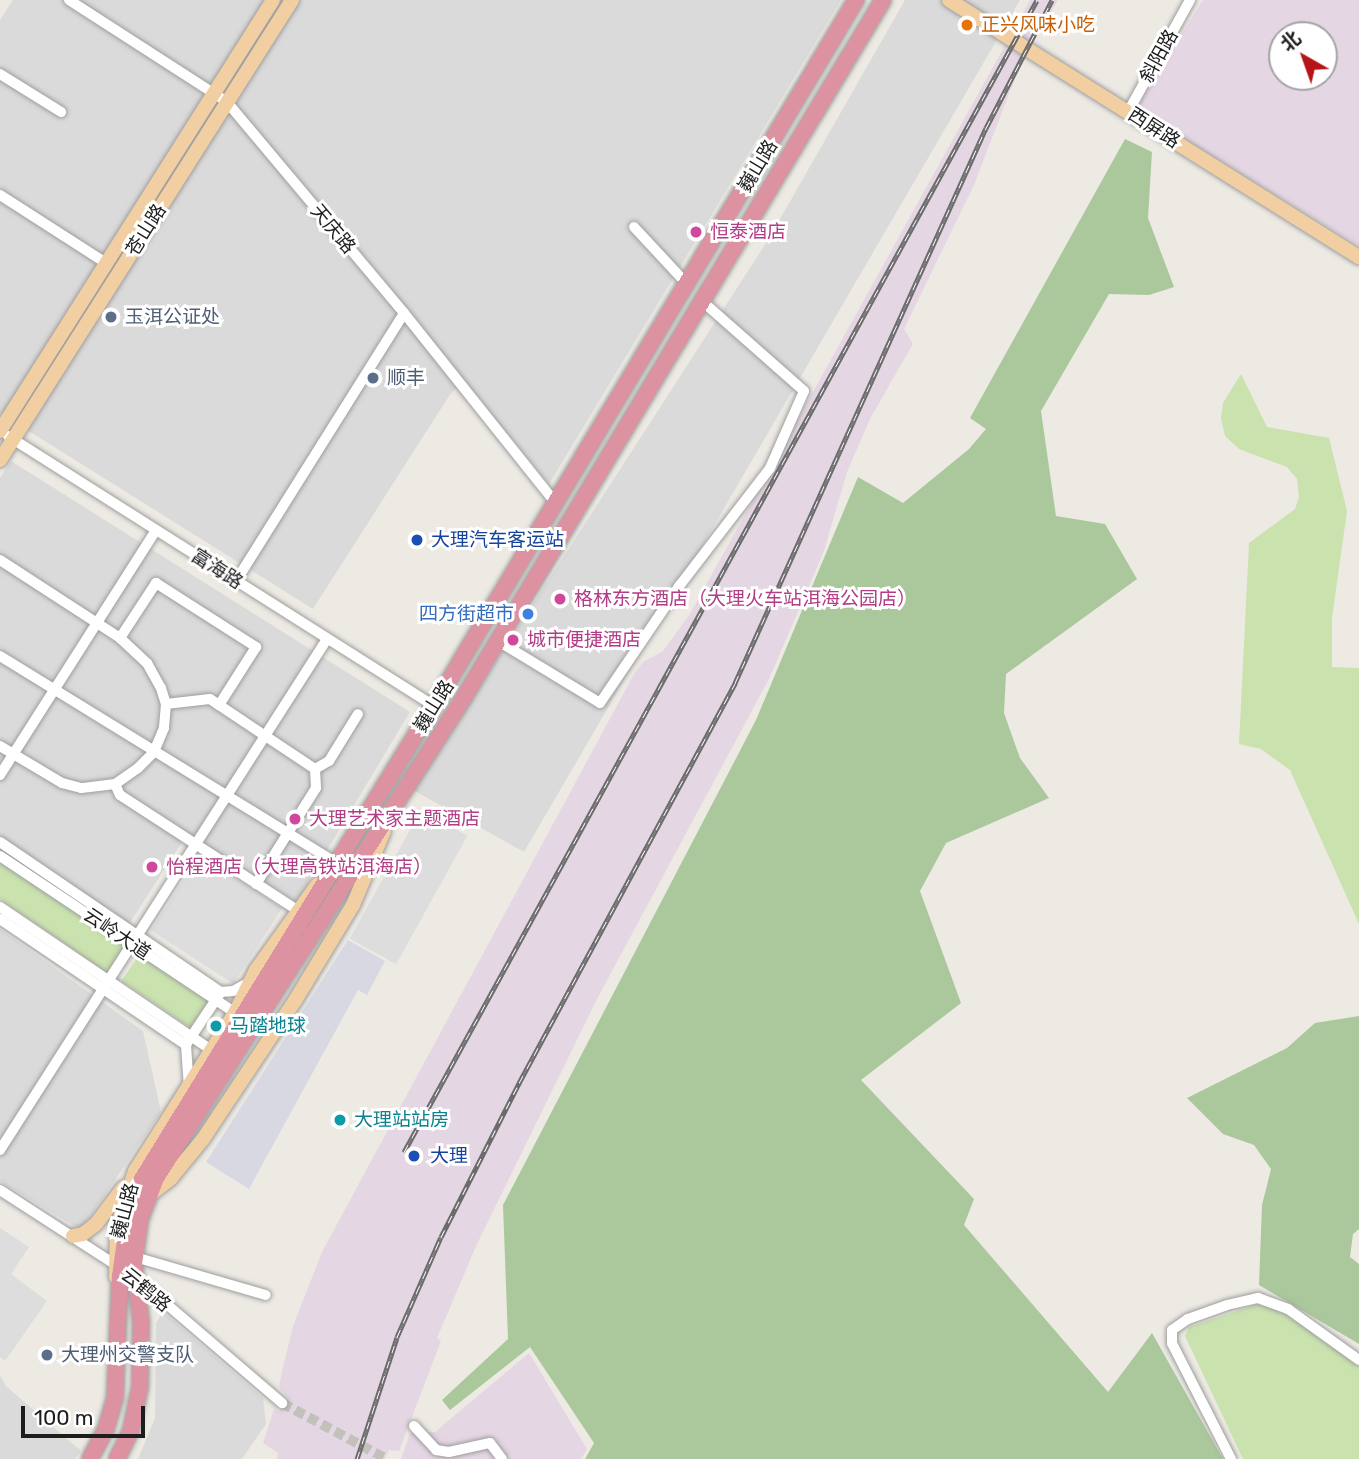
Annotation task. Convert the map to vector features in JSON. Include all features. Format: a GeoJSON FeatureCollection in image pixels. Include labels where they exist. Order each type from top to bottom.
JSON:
{"type":"FeatureCollection","features":[{"type":"Feature","properties":{"kind":"highway","name":"巍山路"},"geometry":{"type":"LineString","coordinates":[[90,1459],[106,1429],[117,1389],[118,1293],[130,1211],[145,1172],[434,706],[856,0]]}},
{"type":"Feature","properties":{"kind":"highway","name":"巍山路"},"geometry":{"type":"LineString","coordinates":[[123,1269],[135,1257],[147,1197],[177,1142],[498,641],[883,0]]}},
{"type":"Feature","properties":{"kind":"highway"},"geometry":{"type":"LineString","coordinates":[[686,283],[702,301]]}},
{"type":"Feature","properties":{"kind":"highway","name":"巍山路"},"geometry":{"type":"LineString","coordinates":[[117,1459],[134,1420],[142,1375],[141,1315],[123,1269]]}},
{"type":"Feature","properties":{"kind":"main road","name":"苍山路"},"geometry":{"type":"LineString","coordinates":[[0,431],[273,0]]}},
{"type":"Feature","properties":{"kind":"main road","name":"苍山路"},"geometry":{"type":"LineString","coordinates":[[0,460],[292,0]]}},
{"type":"Feature","properties":{"kind":"main road","name":"西屏路"},"geometry":{"type":"LineString","coordinates":[[949,0],[1359,257]]}},
{"type":"Feature","properties":{"kind":"main road"},"geometry":{"type":"LineString","coordinates":[[123,1269],[122,1207],[131,1180],[235,1013],[251,980],[297,910],[337,863]]}},
{"type":"Feature","properties":{"kind":"main road"},"geometry":{"type":"LineString","coordinates":[[73,1236],[83,1234],[99,1221],[147,1152]]}},
{"type":"Feature","properties":{"kind":"street","name":"天庆路"},"geometry":{"type":"LineString","coordinates":[[69,0],[227,102],[404,313],[555,502]]}},
{"type":"Feature","properties":{"kind":"street","name":"斜阳路"},"geometry":{"type":"LineString","coordinates":[[1128,112],[1190,0]]}},
{"type":"Feature","properties":{"kind":"street"},"geometry":{"type":"LineString","coordinates":[[0,74],[61,112]]}},
{"type":"Feature","properties":{"kind":"street"},"geometry":{"type":"LineString","coordinates":[[0,195],[106,263]]}},
{"type":"Feature","properties":{"kind":"street"},"geometry":{"type":"LineString","coordinates":[[634,227],[686,283]]}},
{"type":"Feature","properties":{"kind":"street"},"geometry":{"type":"LineString","coordinates":[[498,641],[600,703],[680,585],[770,468],[804,391],[702,301]]}},
{"type":"Feature","properties":{"kind":"street"},"geometry":{"type":"LineString","coordinates":[[236,581],[404,313]]}},
{"type":"Feature","properties":{"kind":"street","name":"富海路"},"geometry":{"type":"LineString","coordinates":[[0,431],[434,706]]}},
{"type":"Feature","properties":{"kind":"street"},"geometry":{"type":"LineString","coordinates":[[0,775],[156,530]]}},
{"type":"Feature","properties":{"kind":"street"},"geometry":{"type":"LineString","coordinates":[[0,560],[120,638],[152,670],[166,704],[164,728],[154,752],[138,768],[115,784],[81,788],[62,783],[0,746]]}},
{"type":"Feature","properties":{"kind":"street"},"geometry":{"type":"LineString","coordinates":[[120,638],[156,583],[256,647],[219,705]]}},
{"type":"Feature","properties":{"kind":"street"},"geometry":{"type":"LineString","coordinates":[[0,1150],[327,639]]}},
{"type":"Feature","properties":{"kind":"street"},"geometry":{"type":"LineString","coordinates":[[0,656],[225,797],[337,863]]}},
{"type":"Feature","properties":{"kind":"street"},"geometry":{"type":"LineString","coordinates":[[166,704],[210,699],[315,769]]}},
{"type":"Feature","properties":{"kind":"street"},"geometry":{"type":"LineString","coordinates":[[315,769],[329,761],[358,714]]}},
{"type":"Feature","properties":{"kind":"street"},"geometry":{"type":"LineString","coordinates":[[256,884],[316,788],[315,769]]}},
{"type":"Feature","properties":{"kind":"street"},"geometry":{"type":"LineString","coordinates":[[115,784],[120,795],[297,910]]}},
{"type":"Feature","properties":{"kind":"street"},"geometry":{"type":"LineString","coordinates":[[0,842],[134,940]]}},
{"type":"Feature","properties":{"kind":"street","name":"云岭大道"},"geometry":{"type":"LineString","coordinates":[[0,856],[218,996],[235,1013]]}},
{"type":"Feature","properties":{"kind":"street"},"geometry":{"type":"LineString","coordinates":[[0,908],[188,1041],[211,1050]]}},
{"type":"Feature","properties":{"kind":"street"},"geometry":{"type":"LineString","coordinates":[[0,919],[106,985]]}},
{"type":"Feature","properties":{"kind":"street"},"geometry":{"type":"LineString","coordinates":[[188,1086],[188,1041],[218,996],[239,989],[251,980]]}},
{"type":"Feature","properties":{"kind":"street","name":"云鹤路"},"geometry":{"type":"LineString","coordinates":[[0,1190],[123,1269],[282,1403]]}},
{"type":"Feature","properties":{"kind":"street"},"geometry":{"type":"LineString","coordinates":[[135,1257],[266,1295]]}},
{"type":"Feature","properties":{"kind":"street"},"geometry":{"type":"LineString","coordinates":[[1231,1459],[1172,1343],[1171,1330],[1188,1319],[1227,1305],[1258,1298],[1288,1309],[1359,1360]]}},
{"type":"Feature","properties":{"kind":"street"},"geometry":{"type":"LineString","coordinates":[[414,1426],[436,1450],[449,1452],[491,1443],[502,1459]]}},
{"type":"Feature","properties":{"kind":"shaded area"},"geometry":{"type":"Polygon","coordinates":[[[13,0],[841,0],[549,484],[463,380],[449,396],[313,609],[0,413],[0,20],[13,0]]]}},
{"type":"Feature","properties":{"kind":"shaded area"},"geometry":{"type":"Polygon","coordinates":[[[905,0],[1020,0],[524,852],[413,790],[768,240],[905,0]]]}},
{"type":"Feature","properties":{"kind":"shaded area"},"geometry":{"type":"Polygon","coordinates":[[[1030,0],[1058,0],[1019,68],[974,185],[904,329],[913,344],[871,417],[847,472],[824,551],[769,679],[597,999],[477,1244],[437,1338],[441,1341],[399,1451],[389,1450],[385,1459],[277,1459],[278,1453],[263,1443],[274,1409],[279,1411],[288,1398],[279,1387],[282,1371],[293,1326],[322,1252],[634,674],[643,662],[663,651],[690,614],[1030,0]]]}},
{"type":"Feature","properties":{"kind":"shaded area"},"geometry":{"type":"Polygon","coordinates":[[[1203,0],[1359,0],[1359,246],[1135,108],[1203,0]]]}},
{"type":"Feature","properties":{"kind":"shaded area"},"geometry":{"type":"Polygon","coordinates":[[[11,461],[410,712],[296,902],[188,833],[129,924],[0,839],[0,478],[11,461]]]}},
{"type":"Feature","properties":{"kind":"shaded area"},"geometry":{"type":"Polygon","coordinates":[[[421,810],[467,836],[396,964],[350,939],[421,810]]]}},
{"type":"Feature","properties":{"kind":"shaded area"},"geometry":{"type":"Polygon","coordinates":[[[200,855],[282,908],[233,984],[151,930],[200,855]]]}},
{"type":"Feature","properties":{"kind":"shaded area"},"geometry":{"type":"Polygon","coordinates":[[[0,929],[143,1031],[161,1112],[81,1230],[0,1181],[0,929]]]}},
{"type":"Feature","properties":{"kind":"shaded area"},"geometry":{"type":"Polygon","coordinates":[[[348,940],[385,961],[367,995],[358,990],[249,1189],[206,1162],[348,940]]]}},
{"type":"Feature","properties":{"kind":"shaded area"},"geometry":{"type":"Polygon","coordinates":[[[0,1228],[29,1247],[11,1274],[47,1301],[5,1361],[0,1357],[0,1228]]]}},
{"type":"Feature","properties":{"kind":"shaded area"},"geometry":{"type":"Polygon","coordinates":[[[163,1312],[263,1398],[266,1424],[242,1459],[138,1459],[155,1418],[156,1323],[163,1312]]]}},
{"type":"Feature","properties":{"kind":"shaded area"},"geometry":{"type":"Polygon","coordinates":[[[529,1353],[587,1449],[581,1459],[401,1459],[410,1433],[435,1432],[529,1353]]]}},
{"type":"Feature","properties":{"kind":"shaded area"},"geometry":{"type":"Polygon","coordinates":[[[0,1375],[6,1386],[81,1451],[75,1459],[0,1459],[0,1375]]]}},
{"type":"Feature","properties":{"kind":"green space"},"geometry":{"type":"Polygon","coordinates":[[[1125,139],[1152,152],[1148,218],[1174,287],[1149,295],[1109,294],[1041,411],[1056,516],[1105,524],[1137,579],[1006,674],[1004,713],[1020,758],[1049,798],[946,843],[920,891],[961,1003],[861,1080],[974,1199],[964,1225],[1108,1392],[1152,1333],[1223,1459],[585,1459],[594,1443],[530,1347],[450,1410],[442,1400],[508,1339],[503,1205],[756,720],[858,477],[903,503],[969,449],[986,429],[970,418],[1125,139]]]}},
{"type":"Feature","properties":{"kind":"green space"},"geometry":{"type":"Polygon","coordinates":[[[1241,374],[1267,427],[1329,438],[1347,511],[1332,618],[1332,667],[1359,668],[1359,924],[1290,770],[1261,749],[1239,744],[1249,543],[1295,509],[1299,497],[1297,479],[1287,467],[1239,449],[1225,436],[1221,418],[1223,403],[1241,374]]]}},
{"type":"Feature","properties":{"kind":"green space"},"geometry":{"type":"Polygon","coordinates":[[[0,856],[128,944],[107,973],[0,899],[0,856]]]}},
{"type":"Feature","properties":{"kind":"green space"},"geometry":{"type":"Polygon","coordinates":[[[141,952],[211,1000],[192,1029],[121,981],[141,952]]]}},
{"type":"Feature","properties":{"kind":"green space"},"geometry":{"type":"Polygon","coordinates":[[[1359,1016],[1359,1229],[1353,1234],[1350,1257],[1359,1264],[1359,1344],[1259,1285],[1262,1205],[1271,1169],[1254,1145],[1223,1134],[1187,1098],[1287,1048],[1315,1023],[1359,1016]]]}},
{"type":"Feature","properties":{"kind":"green space"},"geometry":{"type":"Polygon","coordinates":[[[1258,1304],[1284,1312],[1359,1363],[1359,1459],[1243,1459],[1185,1336],[1189,1327],[1258,1304]]]}},
{"type":"Feature","properties":{"kind":"tunnel"},"geometry":{"type":"LineString","coordinates":[[282,1403],[387,1459]]}},
{"type":"Feature","properties":{"kind":"railway"},"geometry":{"type":"LineString","coordinates":[[404,1152],[1037,0]]}},
{"type":"Feature","properties":{"kind":"railway"},"geometry":{"type":"LineString","coordinates":[[357,1459],[397,1337],[441,1237],[519,1083],[735,683],[986,128],[1052,0]]}},
{"type":"Feature","properties":{"kind":"place","name":"正兴风味小吃"},"geometry":{"type":"Point","coordinates":[967,25]}},
{"type":"Feature","properties":{"kind":"place","name":"恒泰酒店"},"geometry":{"type":"Point","coordinates":[696,232]}},
{"type":"Feature","properties":{"kind":"place","name":"玉洱公证处"},"geometry":{"type":"Point","coordinates":[111,317]}},
{"type":"Feature","properties":{"kind":"place","name":"顺丰"},"geometry":{"type":"Point","coordinates":[373,378]}},
{"type":"Feature","properties":{"kind":"place","name":"大理汽车客运站"},"geometry":{"type":"Point","coordinates":[417,540]}},
{"type":"Feature","properties":{"kind":"place","name":"格林东方酒店（大理火车站洱海公园店）"},"geometry":{"type":"Point","coordinates":[560,599]}},
{"type":"Feature","properties":{"kind":"place","name":"四方街超市"},"geometry":{"type":"Point","coordinates":[528,614]}},
{"type":"Feature","properties":{"kind":"place","name":"城市便捷酒店"},"geometry":{"type":"Point","coordinates":[513,640]}},
{"type":"Feature","properties":{"kind":"place","name":"大理艺术家主题酒店"},"geometry":{"type":"Point","coordinates":[295,819]}},
{"type":"Feature","properties":{"kind":"place","name":"怡程酒店（大理高铁站洱海店）"},"geometry":{"type":"Point","coordinates":[152,867]}},
{"type":"Feature","properties":{"kind":"place","name":"马踏地球"},"geometry":{"type":"Point","coordinates":[216,1026]}},
{"type":"Feature","properties":{"kind":"place","name":"大理站站房"},"geometry":{"type":"Point","coordinates":[340,1120]}},
{"type":"Feature","properties":{"kind":"place","name":"大理"},"geometry":{"type":"Point","coordinates":[414,1156]}},
{"type":"Feature","properties":{"kind":"place","name":"大理州交警支队"},"geometry":{"type":"Point","coordinates":[47,1355]}}]}
